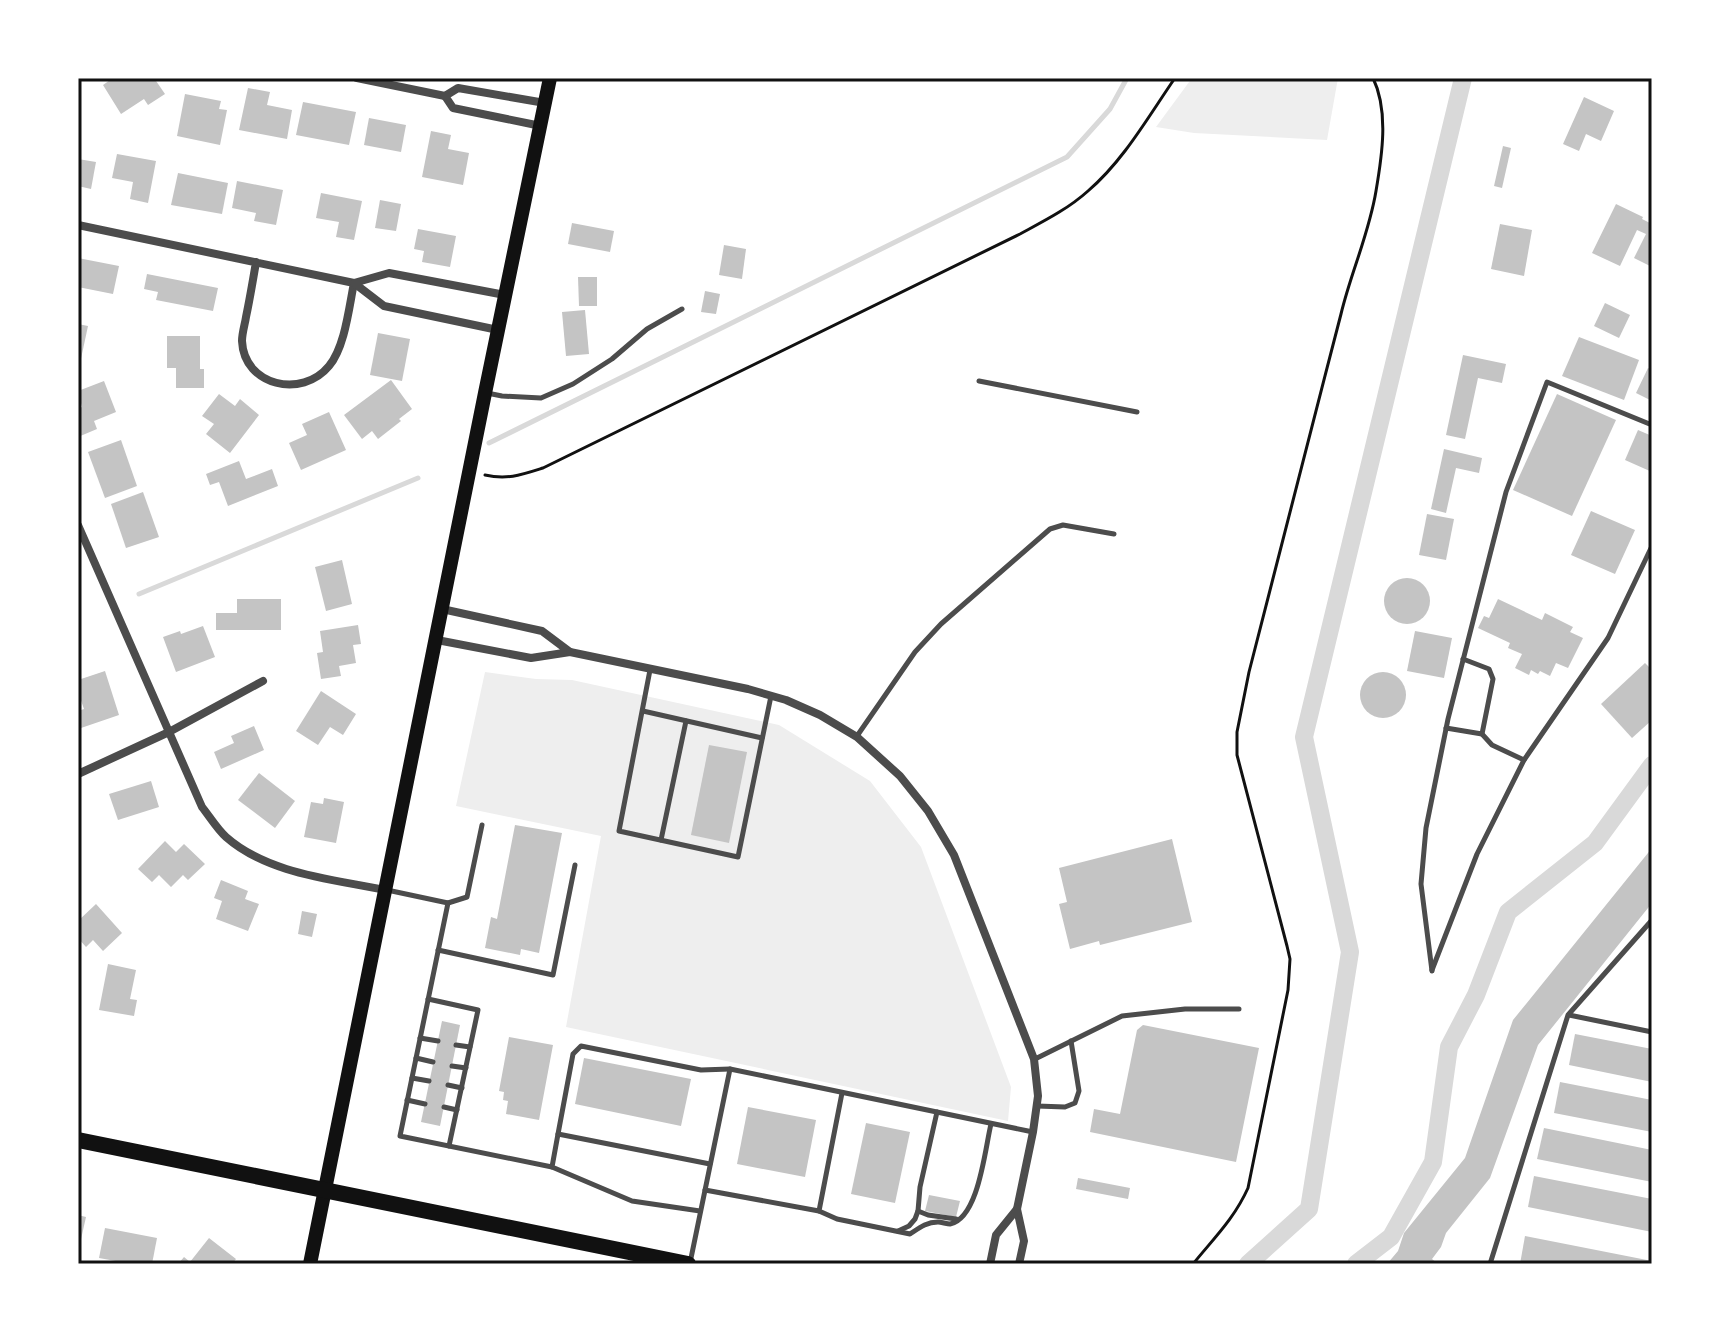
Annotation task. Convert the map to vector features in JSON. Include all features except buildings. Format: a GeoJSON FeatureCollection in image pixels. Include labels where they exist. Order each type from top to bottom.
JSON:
{"type":"FeatureCollection","features":[{"type":"Feature","properties":{"kind":"main road"},"geometry":{"type":"LineString","coordinates":[[310,1264],[550,78]]}},
{"type":"Feature","properties":{"kind":"main road"},"geometry":{"type":"LineString","coordinates":[[78,1140],[689,1264]]}},
{"type":"Feature","properties":{"kind":"street"},"geometry":{"type":"LineString","coordinates":[[357,78],[445,96],[453,108],[541,126]]}},
{"type":"Feature","properties":{"kind":"street"},"geometry":{"type":"LineString","coordinates":[[445,96],[458,88],[545,103]]}},
{"type":"Feature","properties":{"kind":"street"},"geometry":{"type":"LineString","coordinates":[[78,225],[354,283],[384,306],[498,330]]}},
{"type":"Feature","properties":{"kind":"street"},"geometry":{"type":"LineString","coordinates":[[256,262],[242,341],[247,360],[259,375],[280,384],[300,385],[320,376],[332,363],[340,346],[354,283]]}},
{"type":"Feature","properties":{"kind":"street"},"geometry":{"type":"LineString","coordinates":[[354,283],[389,273],[505,295]]}},
{"type":"Feature","properties":{"kind":"street"},"geometry":{"type":"LineString","coordinates":[[78,525],[202,807],[224,835],[248,854],[279,868],[385,890]]}},
{"type":"Feature","properties":{"kind":"street"},"geometry":{"type":"LineString","coordinates":[[442,609],[542,631],[570,652]]}},
{"type":"Feature","properties":{"kind":"street"},"geometry":{"type":"LineString","coordinates":[[437,640],[531,658],[570,652],[748,689],[820,715],[857,737],[900,776],[928,811],[954,855],[1034,1059],[1038,1096],[1017,1209],[1024,1241],[1019,1264]]}},
{"type":"Feature","properties":{"kind":"street"},"geometry":{"type":"LineString","coordinates":[[78,774],[169,732],[263,681]]}},
{"type":"Feature","properties":{"kind":"street"},"geometry":{"type":"LineString","coordinates":[[990,1264],[996,1235],[1017,1209]]}},
{"type":"Feature","properties":{"kind":"lane"},"geometry":{"type":"LineString","coordinates":[[485,393],[541,398],[573,384],[612,359],[647,329],[682,309]]}},
{"type":"Feature","properties":{"kind":"lane"},"geometry":{"type":"LineString","coordinates":[[979,381],[1137,412]]}},
{"type":"Feature","properties":{"kind":"lane"},"geometry":{"type":"LineString","coordinates":[[1652,425],[1547,382],[1506,492],[1446,728],[1426,828],[1421,884],[1432,971],[1477,854],[1524,760],[1608,638],[1652,546]]}},
{"type":"Feature","properties":{"kind":"lane"},"geometry":{"type":"LineString","coordinates":[[857,737],[915,652],[941,624],[1050,529],[1063,525],[1114,534]]}},
{"type":"Feature","properties":{"kind":"lane"},"geometry":{"type":"LineString","coordinates":[[1463,659],[1489,669],[1493,679],[1482,734]]}},
{"type":"Feature","properties":{"kind":"lane"},"geometry":{"type":"LineString","coordinates":[[650,669],[619,831],[738,857],[771,696]]}},
{"type":"Feature","properties":{"kind":"lane"},"geometry":{"type":"LineString","coordinates":[[643,711],[762,738]]}},
{"type":"Feature","properties":{"kind":"lane"},"geometry":{"type":"LineString","coordinates":[[661,840],[686,721]]}},
{"type":"Feature","properties":{"kind":"lane"},"geometry":{"type":"LineString","coordinates":[[1446,728],[1482,734],[1492,745],[1524,760]]}},
{"type":"Feature","properties":{"kind":"lane"},"geometry":{"type":"LineString","coordinates":[[385,890],[448,903],[467,897],[482,825]]}},
{"type":"Feature","properties":{"kind":"lane"},"geometry":{"type":"LineString","coordinates":[[438,950],[553,975],[575,865]]}},
{"type":"Feature","properties":{"kind":"lane"},"geometry":{"type":"LineString","coordinates":[[448,903],[400,1136],[552,1167],[632,1201],[700,1211]]}},
{"type":"Feature","properties":{"kind":"lane"},"geometry":{"type":"LineString","coordinates":[[1490,1264],[1568,1015],[1652,920]]}},
{"type":"Feature","properties":{"kind":"lane"},"geometry":{"type":"LineString","coordinates":[[428,999],[478,1010],[449,1146]]}},
{"type":"Feature","properties":{"kind":"lane"},"geometry":{"type":"LineString","coordinates":[[1034,1059],[1122,1016],[1185,1009],[1239,1009]]}},
{"type":"Feature","properties":{"kind":"lane"},"geometry":{"type":"LineString","coordinates":[[1568,1015],[1652,1032]]}},
{"type":"Feature","properties":{"kind":"lane"},"geometry":{"type":"LineString","coordinates":[[420,1038],[438,1041]]}},
{"type":"Feature","properties":{"kind":"lane"},"geometry":{"type":"LineString","coordinates":[[1037,1106],[1065,1107],[1075,1103],[1079,1091],[1071,1041]]}},
{"type":"Feature","properties":{"kind":"lane"},"geometry":{"type":"LineString","coordinates":[[456,1045],[470,1047]]}},
{"type":"Feature","properties":{"kind":"lane"},"geometry":{"type":"LineString","coordinates":[[552,1167],[573,1054],[581,1046],[701,1070],[730,1069],[1033,1132]]}},
{"type":"Feature","properties":{"kind":"lane"},"geometry":{"type":"LineString","coordinates":[[416,1058],[433,1062]]}},
{"type":"Feature","properties":{"kind":"lane"},"geometry":{"type":"LineString","coordinates":[[452,1066],[466,1068]]}},
{"type":"Feature","properties":{"kind":"lane"},"geometry":{"type":"LineString","coordinates":[[689,1264],[730,1069]]}},
{"type":"Feature","properties":{"kind":"lane"},"geometry":{"type":"LineString","coordinates":[[412,1078],[429,1081]]}},
{"type":"Feature","properties":{"kind":"lane"},"geometry":{"type":"LineString","coordinates":[[448,1085],[462,1088]]}},
{"type":"Feature","properties":{"kind":"lane"},"geometry":{"type":"LineString","coordinates":[[819,1211],[842,1093]]}},
{"type":"Feature","properties":{"kind":"lane"},"geometry":{"type":"LineString","coordinates":[[407,1100],[425,1104]]}},
{"type":"Feature","properties":{"kind":"lane"},"geometry":{"type":"LineString","coordinates":[[444,1107],[457,1110]]}},
{"type":"Feature","properties":{"kind":"lane"},"geometry":{"type":"LineString","coordinates":[[897,1231],[909,1226],[918,1211],[920,1187],[937,1112]]}},
{"type":"Feature","properties":{"kind":"lane"},"geometry":{"type":"LineString","coordinates":[[705,1190],[819,1211],[837,1219],[910,1234],[925,1224],[949,1224],[962,1218],[971,1206],[991,1124]]}},
{"type":"Feature","properties":{"kind":"lane"},"geometry":{"type":"LineString","coordinates":[[558,1134],[710,1164]]}},
{"type":"Feature","properties":{"kind":"lane"},"geometry":{"type":"LineString","coordinates":[[918,1211],[953,1219],[962,1218]]}},
{"type":"Feature","properties":{"kind":"path"},"geometry":{"type":"LineString","coordinates":[[469,472],[500,479],[543,468],[1048,219],[1089,191],[1111,168],[1175,78]]}},
{"type":"Feature","properties":{"kind":"path"},"geometry":{"type":"LineString","coordinates":[[1194,1263],[1226,1227],[1248,1188],[1288,990],[1290,959],[1237,755],[1237,732],[1249,672],[1342,310],[1368,230],[1376,193],[1382,123],[1381,102],[1373,78]]}},
{"type":"Feature","properties":{"kind":"path"},"geometry":{"type":"LineString","coordinates":[[1376,85],[1378,78]]}},
{"type":"Feature","properties":{"kind":"shaded area"},"geometry":{"type":"Polygon","coordinates":[[[1192,78],[1338,78],[1327,140],[1194,133],[1156,127],[1192,78]]]}},
{"type":"Feature","properties":{"kind":"shaded area"},"geometry":{"type":"Polygon","coordinates":[[[485,672],[572,680],[779,725],[870,781],[921,847],[1011,1087],[1008,1121],[566,1027],[601,836],[456,806],[485,672]]]}},
{"type":"Feature","properties":{"kind":"waterway"},"geometry":{"type":"LineString","coordinates":[[489,443],[1067,157],[1110,109],[1127,78]]}},
{"type":"Feature","properties":{"kind":"waterway"},"geometry":{"type":"LineString","coordinates":[[1248,1264],[1309,1209],[1350,952],[1304,737],[1463,78]]}},
{"type":"Feature","properties":{"kind":"waterway"},"geometry":{"type":"LineString","coordinates":[[139,594],[418,478]]}},
{"type":"Feature","properties":{"kind":"waterway"},"geometry":{"type":"LineString","coordinates":[[1356,1264],[1391,1237],[1433,1162],[1449,1047],[1476,995],[1508,912],[1595,843],[1652,765]]}}]}
